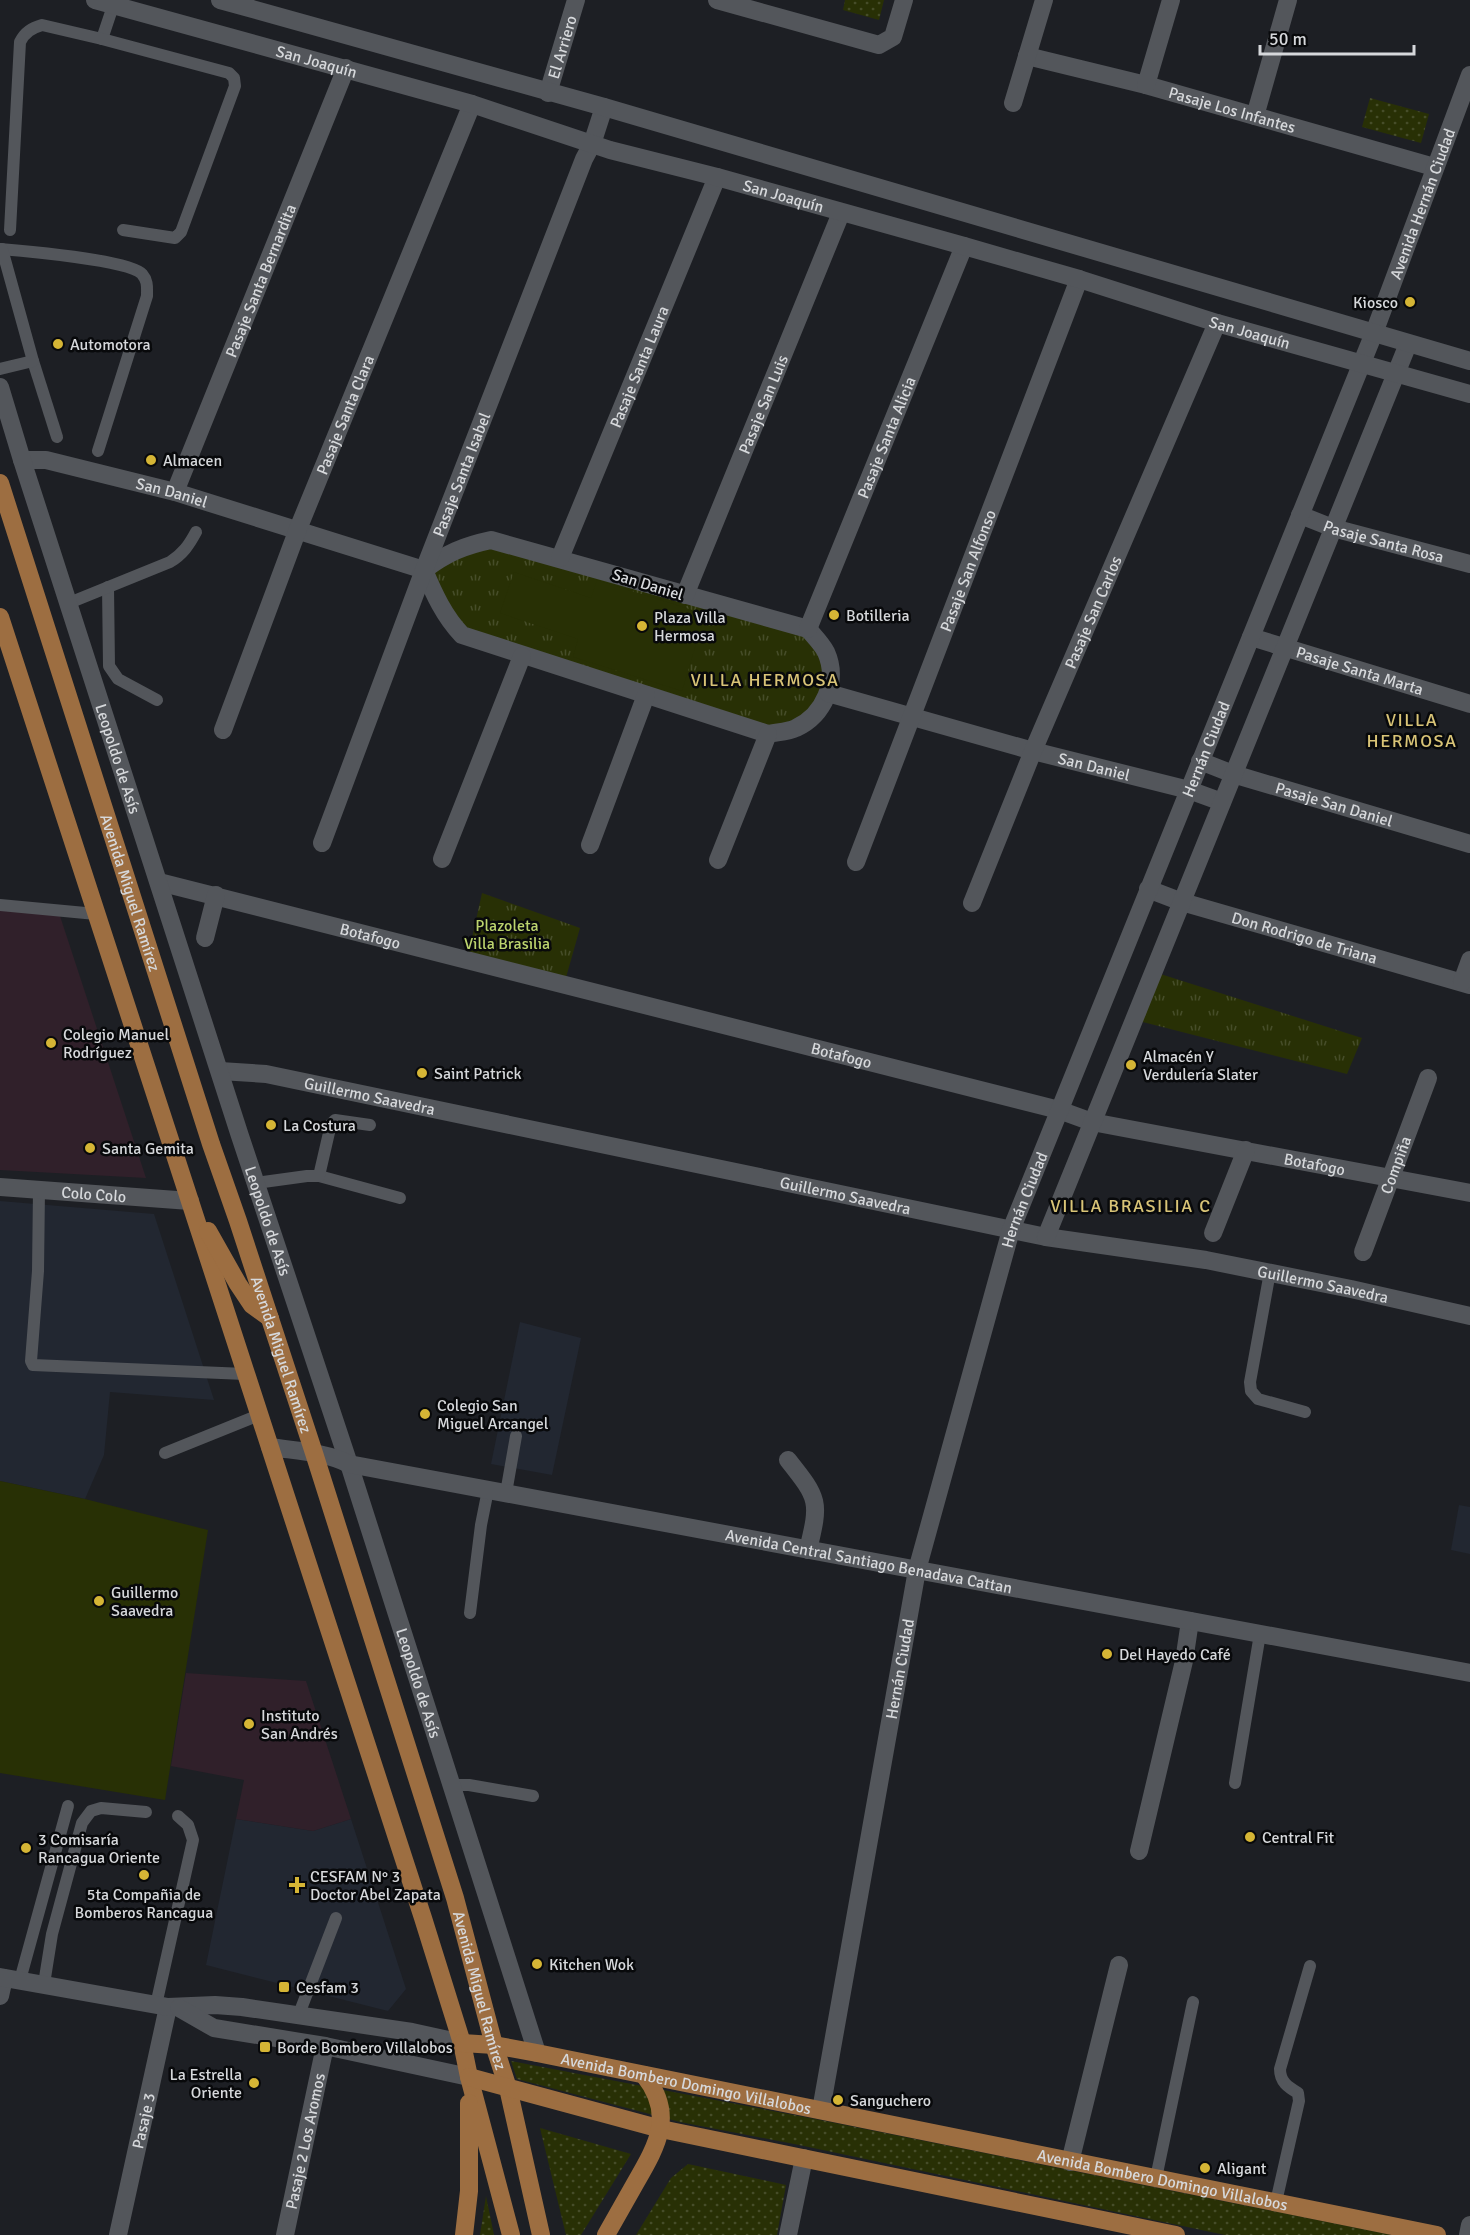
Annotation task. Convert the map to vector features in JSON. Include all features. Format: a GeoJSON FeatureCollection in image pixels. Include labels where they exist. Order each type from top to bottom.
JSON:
{"type":"FeatureCollection","features":[{"type":"Feature","properties":{"kind":"main road","name":"Avenida Miguel Ramírez"},"geometry":{"type":"LineString","coordinates":[[0,483],[211,1144],[314,1453],[454,1898],[508,2088],[541,2235]]}},
{"type":"Feature","properties":{"kind":"main road","name":"Avenida Miguel Ramírez"},"geometry":{"type":"LineString","coordinates":[[0,617],[462,2043],[511,2235]]}},
{"type":"Feature","properties":{"kind":"main road"},"geometry":{"type":"LineString","coordinates":[[190,1201],[252,1305],[270,1318]]}},
{"type":"Feature","properties":{"kind":"main road","name":"Avenida Bombero Domingo Villalobos"},"geometry":{"type":"LineString","coordinates":[[462,2043],[494,2045],[537,2053],[1437,2235]]}},
{"type":"Feature","properties":{"kind":"main road"},"geometry":{"type":"LineString","coordinates":[[606,2235],[656,2148],[661,2129],[659,2101],[654,2088],[644,2075]]}},
{"type":"Feature","properties":{"kind":"main road"},"geometry":{"type":"LineString","coordinates":[[464,2235],[469,2191],[469,2077]]}},
{"type":"Feature","properties":{"kind":"main road","name":"Avenida Bombero Domingo Villalobos"},"geometry":{"type":"LineString","coordinates":[[469,2077],[661,2129],[1170,2234]]}},
{"type":"Feature","properties":{"kind":"street","name":"San Joaquín"},"geometry":{"type":"LineString","coordinates":[[95,0],[115,3],[472,104],[610,150],[717,177],[964,246],[1079,279],[1217,323],[1470,394]]}},
{"type":"Feature","properties":{"kind":"street","name":"San Joaquín"},"geometry":{"type":"LineString","coordinates":[[220,0],[604,107],[1470,361]]}},
{"type":"Feature","properties":{"kind":"street","name":"El Arriero"},"geometry":{"type":"LineString","coordinates":[[548,93],[576,0]]}},
{"type":"Feature","properties":{"kind":"street"},"geometry":{"type":"LineString","coordinates":[[717,0],[879,45],[893,37],[904,0]]}},
{"type":"Feature","properties":{"kind":"street"},"geometry":{"type":"LineString","coordinates":[[1014,103],[1044,0]]}},
{"type":"Feature","properties":{"kind":"street"},"geometry":{"type":"LineString","coordinates":[[1146,85],[1171,0]]}},
{"type":"Feature","properties":{"kind":"street"},"geometry":{"type":"LineString","coordinates":[[1255,116],[1288,0]]}},
{"type":"Feature","properties":{"kind":"street","name":"Pasaje Los Infantes"},"geometry":{"type":"LineString","coordinates":[[1027,56],[1146,85],[1434,167]]}},
{"type":"Feature","properties":{"kind":"street","name":"Pasaje Santa Bernardita"},"geometry":{"type":"LineString","coordinates":[[175,492],[346,69]]}},
{"type":"Feature","properties":{"kind":"street","name":"Avenida Hernán Ciudad"},"geometry":{"type":"LineString","coordinates":[[1374,333],[1470,75]]}},
{"type":"Feature","properties":{"kind":"street","name":"Pasaje Santa Clara"},"geometry":{"type":"LineString","coordinates":[[223,730],[298,529],[472,104]]}},
{"type":"Feature","properties":{"kind":"street","name":"Pasaje Santa Isabel"},"geometry":{"type":"LineString","coordinates":[[322,843],[424,570],[584,159],[592,144],[604,107]]}},
{"type":"Feature","properties":{"kind":"street","name":"Pasaje Santa Laura"},"geometry":{"type":"LineString","coordinates":[[560,558],[717,177]]}},
{"type":"Feature","properties":{"kind":"street","name":"Pasaje San Luis"},"geometry":{"type":"LineString","coordinates":[[685,595],[841,213]]}},
{"type":"Feature","properties":{"kind":"street","name":"Pasaje Santa Alicia"},"geometry":{"type":"LineString","coordinates":[[808,629],[964,246]]}},
{"type":"Feature","properties":{"kind":"street","name":"Pasaje San Alfonso"},"geometry":{"type":"LineString","coordinates":[[856,862],[1079,279]]}},
{"type":"Feature","properties":{"kind":"street","name":"Pasaje San Carlos"},"geometry":{"type":"LineString","coordinates":[[972,903],[1033,751],[1217,323]]}},
{"type":"Feature","properties":{"kind":"street","name":"Hernán Ciudad"},"geometry":{"type":"LineString","coordinates":[[821,2110],[917,1570],[1011,1230],[1374,333]]}},
{"type":"Feature","properties":{"kind":"street","name":"Hernán Ciudad"},"geometry":{"type":"LineString","coordinates":[[1046,1237],[1408,344]]}},
{"type":"Feature","properties":{"kind":"street","name":"Leopoldo de Asís"},"geometry":{"type":"LineString","coordinates":[[0,387],[537,2053]]}},
{"type":"Feature","properties":{"kind":"street","name":"San Daniel"},"geometry":{"type":"LineString","coordinates":[[22,460],[46,460],[175,492],[424,570],[444,555],[464,546],[491,540],[808,629]]}},
{"type":"Feature","properties":{"kind":"street","name":"Pasaje Santa Rosa"},"geometry":{"type":"LineString","coordinates":[[1300,515],[1333,528],[1470,564]]}},
{"type":"Feature","properties":{"kind":"street"},"geometry":{"type":"LineString","coordinates":[[424,570],[436,600],[462,635],[768,734],[795,729],[816,714],[828,693],[832,674],[826,651],[808,629]]}},
{"type":"Feature","properties":{"kind":"street","name":"Pasaje Santa Marta"},"geometry":{"type":"LineString","coordinates":[[1251,637],[1470,704]]}},
{"type":"Feature","properties":{"kind":"street"},"geometry":{"type":"LineString","coordinates":[[442,859],[522,656]]}},
{"type":"Feature","properties":{"kind":"street","name":"San Daniel"},"geometry":{"type":"LineString","coordinates":[[828,693],[1033,751],[1189,790],[1222,802]]}},
{"type":"Feature","properties":{"kind":"street"},"geometry":{"type":"LineString","coordinates":[[590,845],[646,695]]}},
{"type":"Feature","properties":{"kind":"street"},"geometry":{"type":"LineString","coordinates":[[717,861],[768,734]]}},
{"type":"Feature","properties":{"kind":"street","name":"Pasaje San Daniel"},"geometry":{"type":"LineString","coordinates":[[1200,761],[1233,774],[1470,844]]}},
{"type":"Feature","properties":{"kind":"street","name":"Botafogo"},"geometry":{"type":"LineString","coordinates":[[159,882],[1059,1110],[1092,1122],[1470,1193]]}},
{"type":"Feature","properties":{"kind":"street","name":"Don Rodrigo de Triana"},"geometry":{"type":"LineString","coordinates":[[1148,890],[1182,902],[1466,983],[1470,960]]}},
{"type":"Feature","properties":{"kind":"street"},"geometry":{"type":"LineString","coordinates":[[205,938],[216,895]]}},
{"type":"Feature","properties":{"kind":"street","name":"Guillermo Saavedra"},"geometry":{"type":"LineString","coordinates":[[220,1071],[266,1074],[1011,1230],[1206,1260],[1351,1288],[1470,1316]]}},
{"type":"Feature","properties":{"kind":"street","name":"Compiña"},"geometry":{"type":"LineString","coordinates":[[1364,1252],[1428,1078]]}},
{"type":"Feature","properties":{"kind":"street"},"geometry":{"type":"LineString","coordinates":[[1213,1233],[1246,1150]]}},
{"type":"Feature","properties":{"kind":"street","name":"Colo Colo"},"geometry":{"type":"LineString","coordinates":[[0,1187],[190,1201]]}},
{"type":"Feature","properties":{"kind":"street","name":"Avenida Central Santiago Benadava Cattan"},"geometry":{"type":"LineString","coordinates":[[270,1447],[314,1453],[349,1464],[1470,1673]]}},
{"type":"Feature","properties":{"kind":"street"},"geometry":{"type":"LineString","coordinates":[[788,1460],[809,1487],[815,1501],[815,1522],[808,1550]]}},
{"type":"Feature","properties":{"kind":"street"},"geometry":{"type":"LineString","coordinates":[[1139,1851],[1184,1661],[1190,1621]]}},
{"type":"Feature","properties":{"kind":"street"},"geometry":{"type":"LineString","coordinates":[[1070,2162],[1119,1965]]}},
{"type":"Feature","properties":{"kind":"street"},"geometry":{"type":"LineString","coordinates":[[0,1996],[8,1978]]}},
{"type":"Feature","properties":{"kind":"street","name":"Avenida Bombero Domingo Villalobos"},"geometry":{"type":"LineString","coordinates":[[8,1978],[168,2007],[215,2005],[299,2014],[412,2032],[462,2043]]}},
{"type":"Feature","properties":{"kind":"street","name":"Avenida Bombero Domingo Villalobos"},"geometry":{"type":"LineString","coordinates":[[168,2007],[214,2028],[325,2046],[469,2077]]}},
{"type":"Feature","properties":{"kind":"street","name":"Pasaje 3"},"geometry":{"type":"LineString","coordinates":[[118,2235],[168,2007]]}},
{"type":"Feature","properties":{"kind":"street","name":"Pasaje 2 Los Aromos"},"geometry":{"type":"LineString","coordinates":[[285,2235],[325,2046]]}},
{"type":"Feature","properties":{"kind":"street"},"geometry":{"type":"LineString","coordinates":[[788,2235],[804,2158]]}},
{"type":"Feature","properties":{"kind":"street"},"geometry":{"type":"LineString","coordinates":[[1468,2235],[1470,2225]]}},
{"type":"Feature","properties":{"kind":"lane"},"geometry":{"type":"LineString","coordinates":[[102,39],[115,3]]}},
{"type":"Feature","properties":{"kind":"lane"},"geometry":{"type":"LineString","coordinates":[[10,230],[20,42],[24,35],[34,27],[42,25],[229,73],[234,78],[235,86],[180,232],[175,238],[123,230]]}},
{"type":"Feature","properties":{"kind":"lane"},"geometry":{"type":"LineString","coordinates":[[57,437],[1,249],[119,263],[141,272],[147,283],[147,296],[98,451]]}},
{"type":"Feature","properties":{"kind":"lane"},"geometry":{"type":"LineString","coordinates":[[0,369],[33,361]]}},
{"type":"Feature","properties":{"kind":"lane"},"geometry":{"type":"LineString","coordinates":[[69,603],[179,556],[189,546],[196,532]]}},
{"type":"Feature","properties":{"kind":"lane"},"geometry":{"type":"LineString","coordinates":[[108,587],[109,666],[118,680],[157,700]]}},
{"type":"Feature","properties":{"kind":"lane"},"geometry":{"type":"LineString","coordinates":[[0,905],[96,914]]}},
{"type":"Feature","properties":{"kind":"lane"},"geometry":{"type":"LineString","coordinates":[[319,1176],[331,1124],[335,1120],[370,1125]]}},
{"type":"Feature","properties":{"kind":"lane"},"geometry":{"type":"LineString","coordinates":[[256,1183],[319,1176],[400,1198]]}},
{"type":"Feature","properties":{"kind":"lane"},"geometry":{"type":"LineString","coordinates":[[39,1190],[38,1271],[31,1361],[33,1365],[245,1374]]}},
{"type":"Feature","properties":{"kind":"lane"},"geometry":{"type":"LineString","coordinates":[[1270,1272],[1250,1382],[1251,1391],[1258,1399],[1305,1412]]}},
{"type":"Feature","properties":{"kind":"lane"},"geometry":{"type":"LineString","coordinates":[[165,1453],[259,1415]]}},
{"type":"Feature","properties":{"kind":"lane"},"geometry":{"type":"LineString","coordinates":[[471,1612],[481,1525],[497,1492],[516,1436]]}},
{"type":"Feature","properties":{"kind":"lane"},"geometry":{"type":"LineString","coordinates":[[1235,1783],[1260,1634]]}},
{"type":"Feature","properties":{"kind":"lane"},"geometry":{"type":"LineString","coordinates":[[452,1785],[469,1785],[533,1796]]}},
{"type":"Feature","properties":{"kind":"lane"},"geometry":{"type":"LineString","coordinates":[[8,1978],[68,1806]]}},
{"type":"Feature","properties":{"kind":"lane"},"geometry":{"type":"LineString","coordinates":[[44,1984],[52,1934],[82,1823],[91,1811],[101,1808],[146,1812]]}},
{"type":"Feature","properties":{"kind":"lane"},"geometry":{"type":"LineString","coordinates":[[168,2007],[194,1840],[188,1825],[178,1816]]}},
{"type":"Feature","properties":{"kind":"lane"},"geometry":{"type":"LineString","coordinates":[[299,2014],[336,1918]]}},
{"type":"Feature","properties":{"kind":"lane"},"geometry":{"type":"LineString","coordinates":[[1276,2202],[1299,2102],[1298,2093],[1286,2085],[1280,2076],[1280,2069],[1310,1966]]}},
{"type":"Feature","properties":{"kind":"lane"},"geometry":{"type":"LineString","coordinates":[[1156,2178],[1193,2002]]}},
{"type":"Feature","properties":{"kind":"shaded area","name":"Colegio Manuel Rodríguez"},"geometry":{"type":"Polygon","coordinates":[[[0,910],[60,916],[146,1178],[0,1170],[0,910]]]}},
{"type":"Feature","properties":{"kind":"shaded area"},"geometry":{"type":"Polygon","coordinates":[[[0,1201],[154,1214],[214,1400],[110,1392],[104,1455],[85,1499],[0,1481],[0,1201]]]}},
{"type":"Feature","properties":{"kind":"shaded area"},"geometry":{"type":"Polygon","coordinates":[[[520,1322],[581,1338],[552,1475],[491,1464],[520,1322]]]}},
{"type":"Feature","properties":{"kind":"shaded area"},"geometry":{"type":"Polygon","coordinates":[[[1459,1505],[1470,1507],[1470,1554],[1451,1550],[1459,1505]]]}},
{"type":"Feature","properties":{"kind":"shaded area","name":"Instituto San Andrés"},"geometry":{"type":"Polygon","coordinates":[[[186,1673],[306,1681],[351,1819],[313,1831],[236,1819],[244,1780],[171,1766],[186,1673]]]}},
{"type":"Feature","properties":{"kind":"shaded area","name":"CESFAM N° 3 Doctor Abel Zapata"},"geometry":{"type":"Polygon","coordinates":[[[236,1819],[313,1831],[351,1819],[406,1989],[388,2011],[206,1965],[236,1819]]]}},
{"type":"Feature","properties":{"kind":"green space"},"geometry":{"type":"Polygon","coordinates":[[[845,0],[884,0],[879,20],[843,10],[845,0]]]}},
{"type":"Feature","properties":{"kind":"green space"},"geometry":{"type":"Polygon","coordinates":[[[1370,98],[1429,114],[1421,143],[1362,127],[1370,98]]]}},
{"type":"Feature","properties":{"kind":"green space","name":"Plaza Villa Hermosa"},"geometry":{"type":"Polygon","coordinates":[[[491,540],[808,629],[832,674],[816,714],[768,734],[462,635],[424,570],[491,540]]]}},
{"type":"Feature","properties":{"kind":"green space","name":"Plaza Villa Hermosa"},"geometry":{"type":"Polygon","coordinates":[[[514,572],[591,598],[597,580],[705,614],[682,691],[573,657],[578,639],[500,613],[514,572]]]}},
{"type":"Feature","properties":{"kind":"green space","name":"Plazoleta Villa Brasilia"},"geometry":{"type":"Polygon","coordinates":[[[482,893],[580,928],[565,981],[468,956],[482,893]]]}},
{"type":"Feature","properties":{"kind":"green space"},"geometry":{"type":"Polygon","coordinates":[[[1151,971],[1362,1038],[1347,1074],[1131,1019],[1151,971]]]}},
{"type":"Feature","properties":{"kind":"green space","name":"Guillermo Saavedra"},"geometry":{"type":"Polygon","coordinates":[[[0,1481],[85,1499],[208,1530],[165,1800],[0,1773],[0,1481]]]}},
{"type":"Feature","properties":{"kind":"green space"},"geometry":{"type":"Polygon","coordinates":[[[511,2061],[815,2119],[1392,2235],[1225,2235],[680,2122],[517,2079],[511,2061]]]}},
{"type":"Feature","properties":{"kind":"green space"},"geometry":{"type":"Polygon","coordinates":[[[540,2128],[631,2154],[581,2235],[566,2235],[540,2128]]]}},
{"type":"Feature","properties":{"kind":"green space"},"geometry":{"type":"Polygon","coordinates":[[[688,2164],[786,2185],[777,2235],[636,2235],[671,2178],[688,2164]]]}},
{"type":"Feature","properties":{"kind":"green space"},"geometry":{"type":"Polygon","coordinates":[[[486,2196],[494,2235],[480,2235],[486,2196]]]}},
{"type":"Feature","properties":{"kind":"place","name":"Kiosco"},"geometry":{"type":"Point","coordinates":[1410,302]}},
{"type":"Feature","properties":{"kind":"place","name":"Automotora"},"geometry":{"type":"Point","coordinates":[58,344]}},
{"type":"Feature","properties":{"kind":"place","name":"Almacen"},"geometry":{"type":"Point","coordinates":[151,460]}},
{"type":"Feature","properties":{"kind":"place","name":"Botilleria"},"geometry":{"type":"Point","coordinates":[834,615]}},
{"type":"Feature","properties":{"kind":"place","name":"Plaza Villa Hermosa"},"geometry":{"type":"Point","coordinates":[642,626]}},
{"type":"Feature","properties":{"kind":"place","name":"Colegio Manuel Rodríguez"},"geometry":{"type":"Point","coordinates":[51,1043]}},
{"type":"Feature","properties":{"kind":"place","name":"Almacén Y Verdulería Slater"},"geometry":{"type":"Point","coordinates":[1131,1065]}},
{"type":"Feature","properties":{"kind":"place","name":"Saint Patrick"},"geometry":{"type":"Point","coordinates":[422,1073]}},
{"type":"Feature","properties":{"kind":"place","name":"La Costura"},"geometry":{"type":"Point","coordinates":[271,1125]}},
{"type":"Feature","properties":{"kind":"place","name":"Santa Gemita"},"geometry":{"type":"Point","coordinates":[90,1148]}},
{"type":"Feature","properties":{"kind":"place","name":"Colegio San Miguel Arcangel"},"geometry":{"type":"Point","coordinates":[425,1414]}},
{"type":"Feature","properties":{"kind":"place","name":"Guillermo Saavedra"},"geometry":{"type":"Point","coordinates":[99,1601]}},
{"type":"Feature","properties":{"kind":"place","name":"Del Hayedo Café"},"geometry":{"type":"Point","coordinates":[1107,1654]}},
{"type":"Feature","properties":{"kind":"place","name":"Instituto San Andrés"},"geometry":{"type":"Point","coordinates":[249,1724]}},
{"type":"Feature","properties":{"kind":"place","name":"Central Fit"},"geometry":{"type":"Point","coordinates":[1250,1837]}},
{"type":"Feature","properties":{"kind":"place","name":"3 Comisaría Rancagua Oriente"},"geometry":{"type":"Point","coordinates":[26,1848]}},
{"type":"Feature","properties":{"kind":"place","name":"5ta Compañia de Bomberos Rancagua"},"geometry":{"type":"Point","coordinates":[144,1875]}},
{"type":"Feature","properties":{"kind":"place","name":"CESFAM N° 3 Doctor Abel Zapata"},"geometry":{"type":"Point","coordinates":[297,1885]}},
{"type":"Feature","properties":{"kind":"place","name":"Kitchen Wok"},"geometry":{"type":"Point","coordinates":[537,1964]}},
{"type":"Feature","properties":{"kind":"place","name":"Cesfam 3"},"geometry":{"type":"Point","coordinates":[284,1987]}},
{"type":"Feature","properties":{"kind":"place","name":"Borde Bombero Villalobos"},"geometry":{"type":"Point","coordinates":[265,2047]}},
{"type":"Feature","properties":{"kind":"place","name":"La Estrella Oriente"},"geometry":{"type":"Point","coordinates":[254,2083]}},
{"type":"Feature","properties":{"kind":"place","name":"Sanguchero"},"geometry":{"type":"Point","coordinates":[838,2100]}},
{"type":"Feature","properties":{"kind":"place","name":"Aligant"},"geometry":{"type":"Point","coordinates":[1205,2168]}},
{"type":"Feature","properties":{"kind":"district","name":"VILLA HERMOSA"},"geometry":{"type":"Point","coordinates":[765,680]}},
{"type":"Feature","properties":{"kind":"district","name":"VILLA HERMOSA"},"geometry":{"type":"Point","coordinates":[1412,730]}},
{"type":"Feature","properties":{"kind":"district","name":"VILLA BRASILIA C"},"geometry":{"type":"Point","coordinates":[1131,1206]}}]}
